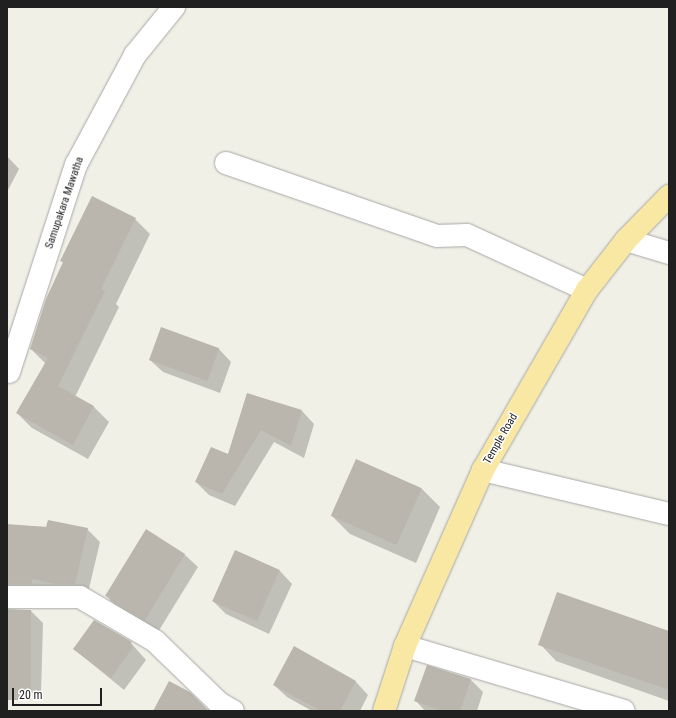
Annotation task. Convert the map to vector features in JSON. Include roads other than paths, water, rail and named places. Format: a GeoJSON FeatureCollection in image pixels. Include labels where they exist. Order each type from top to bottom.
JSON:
{"type":"FeatureCollection","features":[{"type":"Feature","properties":{"kind":"main road","name":"Temple Road"},"geometry":{"type":"LineString","coordinates":[[384,711],[405,646],[483,470],[587,290],[626,240],[669,196]]}},
{"type":"Feature","properties":{"kind":"street","name":"Samupakara Mawatha"},"geometry":{"type":"LineString","coordinates":[[9,372],[76,165],[136,55],[174,7]]}},
{"type":"Feature","properties":{"kind":"street"},"geometry":{"type":"LineString","coordinates":[[226,163],[437,236],[466,235],[587,290]]}},
{"type":"Feature","properties":{"kind":"street"},"geometry":{"type":"LineString","coordinates":[[626,240],[669,253]]}},
{"type":"Feature","properties":{"kind":"street"},"geometry":{"type":"LineString","coordinates":[[483,470],[669,514]]}},
{"type":"Feature","properties":{"kind":"street"},"geometry":{"type":"LineString","coordinates":[[7,597],[80,597],[155,641],[219,703],[233,711]]}},
{"type":"Feature","properties":{"kind":"street"},"geometry":{"type":"LineString","coordinates":[[405,646],[624,711]]}}]}
